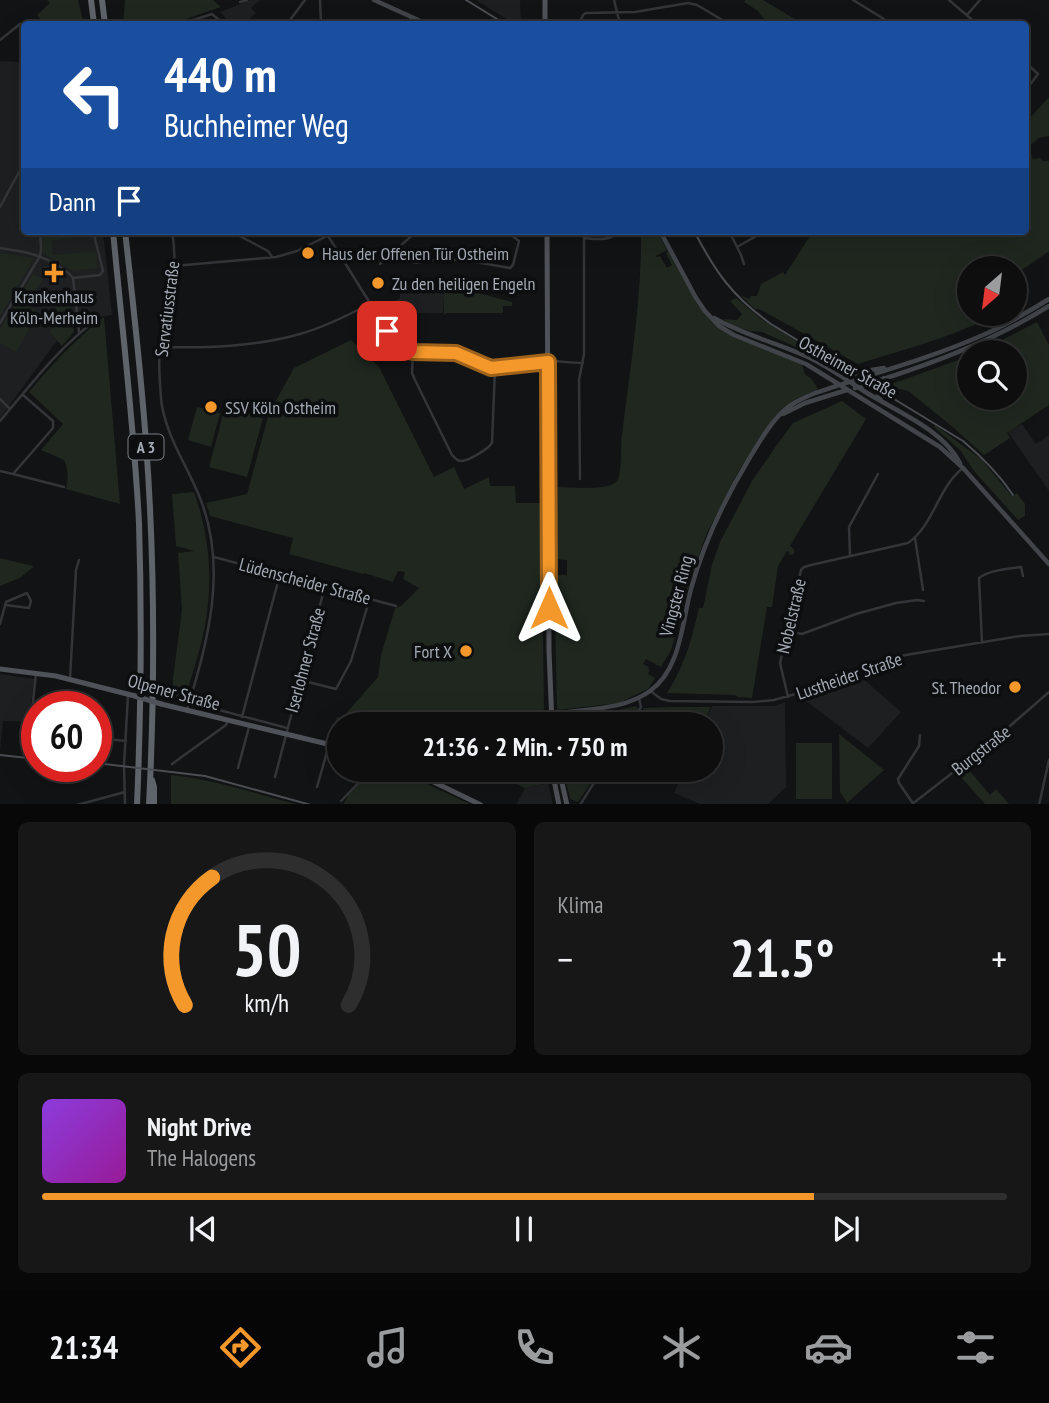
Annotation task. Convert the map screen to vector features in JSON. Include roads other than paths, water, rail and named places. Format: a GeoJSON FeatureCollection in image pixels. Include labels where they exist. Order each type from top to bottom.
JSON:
{"type":"FeatureCollection","features":[{"type":"Feature","properties":{"kind":"highway"},"geometry":{"type":"LineString","coordinates":[[91,0],[94,21]]}},
{"type":"Feature","properties":{"kind":"highway"},"geometry":{"type":"LineString","coordinates":[[103,0],[105,21]]}},
{"type":"Feature","properties":{"kind":"highway","name":"A 3"},"geometry":{"type":"LineString","coordinates":[[113,235],[134,444],[138,522],[141,663],[137,804]]}},
{"type":"Feature","properties":{"kind":"highway","name":"A 3"},"geometry":{"type":"LineString","coordinates":[[125,235],[141,387],[150,521],[153,664],[151,804]]}},
{"type":"Feature","properties":{"kind":"main road"},"geometry":{"type":"LineString","coordinates":[[374,0],[420,21]]}},
{"type":"Feature","properties":{"kind":"main road"},"geometry":{"type":"LineString","coordinates":[[545,0],[545,21]]}},
{"type":"Feature","properties":{"kind":"main road"},"geometry":{"type":"LineString","coordinates":[[547,235],[550,712]]}},
{"type":"Feature","properties":{"kind":"main road","name":"Ostheimer Straße"},"geometry":{"type":"LineString","coordinates":[[662,235],[705,311],[727,328],[796,359],[948,450]]}},
{"type":"Feature","properties":{"kind":"main road","name":"Vingster Ring"},"geometry":{"type":"LineString","coordinates":[[570,712],[619,705],[639,698],[660,682],[676,652],[695,574],[716,519],[764,435],[787,408],[800,399],[981,336],[1049,299]]}},
{"type":"Feature","properties":{"kind":"main road","name":"Vingster Ring"},"geometry":{"type":"LineString","coordinates":[[779,416],[805,403],[948,357],[982,343],[1049,306]]}},
{"type":"Feature","properties":{"kind":"main road","name":"Ostheimer Straße"},"geometry":{"type":"LineString","coordinates":[[727,328],[809,358],[928,430],[944,442],[963,468],[1049,564]]}},
{"type":"Feature","properties":{"kind":"main road"},"geometry":{"type":"LineString","coordinates":[[831,370],[846,374],[895,367]]}},
{"type":"Feature","properties":{"kind":"main road"},"geometry":{"type":"LineString","coordinates":[[882,402],[877,392],[884,378]]}},
{"type":"Feature","properties":{"kind":"main road","name":"Olpener Straße"},"geometry":{"type":"LineString","coordinates":[[0,668],[70,679],[228,721],[286,731],[327,744]]}},
{"type":"Feature","properties":{"kind":"main road"},"geometry":{"type":"LineString","coordinates":[[436,782],[481,804]]}},
{"type":"Feature","properties":{"kind":"main road"},"geometry":{"type":"LineString","coordinates":[[554,782],[559,804]]}},
{"type":"Feature","properties":{"kind":"main road"},"geometry":{"type":"LineString","coordinates":[[562,782],[567,804]]}},
{"type":"Feature","properties":{"kind":"street"},"geometry":{"type":"LineString","coordinates":[[240,2],[247,0]]}},
{"type":"Feature","properties":{"kind":"street"},"geometry":{"type":"LineString","coordinates":[[289,21],[305,0]]}},
{"type":"Feature","properties":{"kind":"street"},"geometry":{"type":"LineString","coordinates":[[320,0],[321,21]]}},
{"type":"Feature","properties":{"kind":"street"},"geometry":{"type":"LineString","coordinates":[[614,0],[619,21]]}},
{"type":"Feature","properties":{"kind":"street"},"geometry":{"type":"LineString","coordinates":[[671,0],[673,6]]}},
{"type":"Feature","properties":{"kind":"street"},"geometry":{"type":"LineString","coordinates":[[853,0],[887,21]]}},
{"type":"Feature","properties":{"kind":"street"},"geometry":{"type":"LineString","coordinates":[[949,0],[974,21]]}},
{"type":"Feature","properties":{"kind":"street"},"geometry":{"type":"LineString","coordinates":[[967,15],[980,0]]}},
{"type":"Feature","properties":{"kind":"street"},"geometry":{"type":"LineString","coordinates":[[580,21],[586,13],[648,11],[688,3],[723,21]]}},
{"type":"Feature","properties":{"kind":"street"},"geometry":{"type":"LineString","coordinates":[[190,21],[212,14],[221,21]]}},
{"type":"Feature","properties":{"kind":"street"},"geometry":{"type":"LineString","coordinates":[[0,40],[20,24]]}},
{"type":"Feature","properties":{"kind":"street"},"geometry":{"type":"LineString","coordinates":[[1029,66],[1038,74],[1029,86]]}},
{"type":"Feature","properties":{"kind":"street"},"geometry":{"type":"LineString","coordinates":[[0,207],[21,168]]}},
{"type":"Feature","properties":{"kind":"street"},"geometry":{"type":"LineString","coordinates":[[0,323],[40,256],[40,235]]}},
{"type":"Feature","properties":{"kind":"street"},"geometry":{"type":"LineString","coordinates":[[73,278],[100,275],[103,271],[94,235]]}},
{"type":"Feature","properties":{"kind":"street","name":"Servatiusstraße"},"geometry":{"type":"LineString","coordinates":[[172,235],[174,266],[160,347],[162,408],[200,497],[209,527],[215,578],[212,615],[187,710]]}},
{"type":"Feature","properties":{"kind":"street"},"geometry":{"type":"LineString","coordinates":[[238,235],[268,251],[272,257]]}},
{"type":"Feature","properties":{"kind":"street"},"geometry":{"type":"LineString","coordinates":[[380,264],[413,235]]}},
{"type":"Feature","properties":{"kind":"street"},"geometry":{"type":"LineString","coordinates":[[398,249],[414,263],[441,259],[464,260],[508,268],[513,265],[519,241],[511,235]]}},
{"type":"Feature","properties":{"kind":"street"},"geometry":{"type":"LineString","coordinates":[[580,479],[579,380],[584,354],[584,238],[610,239],[616,235]]}},
{"type":"Feature","properties":{"kind":"street"},"geometry":{"type":"LineString","coordinates":[[731,235],[744,264]]}},
{"type":"Feature","properties":{"kind":"street"},"geometry":{"type":"LineString","coordinates":[[737,247],[758,235]]}},
{"type":"Feature","properties":{"kind":"street"},"geometry":{"type":"LineString","coordinates":[[174,266],[272,257],[297,251],[327,236],[398,347],[403,350],[456,353],[495,368],[548,362],[583,363]]}},
{"type":"Feature","properties":{"kind":"street"},"geometry":{"type":"LineString","coordinates":[[0,248],[40,256],[70,273],[73,278],[79,332]]}},
{"type":"Feature","properties":{"kind":"street"},"geometry":{"type":"LineString","coordinates":[[160,347],[219,347],[280,339],[312,330],[370,303]]}},
{"type":"Feature","properties":{"kind":"street"},"geometry":{"type":"LineString","coordinates":[[0,421],[44,368],[79,332],[95,321]]}},
{"type":"Feature","properties":{"kind":"street"},"geometry":{"type":"LineString","coordinates":[[413,352],[412,373],[452,456],[457,460],[464,461],[489,448],[492,443],[495,368]]}},
{"type":"Feature","properties":{"kind":"street"},"geometry":{"type":"LineString","coordinates":[[13,474],[54,428],[23,395]]}},
{"type":"Feature","properties":{"kind":"street"},"geometry":{"type":"LineString","coordinates":[[0,399],[10,409]]}},
{"type":"Feature","properties":{"kind":"street"},"geometry":{"type":"LineString","coordinates":[[923,590],[915,538],[954,475],[963,468]]}},
{"type":"Feature","properties":{"kind":"street"},"geometry":{"type":"LineString","coordinates":[[0,471],[64,487]]}},
{"type":"Feature","properties":{"kind":"street"},"geometry":{"type":"LineString","coordinates":[[850,555],[849,527],[878,474]]}},
{"type":"Feature","properties":{"kind":"street","name":"Nobelstraße"},"geometry":{"type":"LineString","coordinates":[[788,697],[780,663],[801,570],[850,555],[902,545],[915,538]]}},
{"type":"Feature","properties":{"kind":"street","name":"Lüdenscheider Straße"},"geometry":{"type":"LineString","coordinates":[[214,557],[396,606]]}},
{"type":"Feature","properties":{"kind":"street"},"geometry":{"type":"LineString","coordinates":[[70,679],[76,570],[79,560]]}},
{"type":"Feature","properties":{"kind":"street"},"geometry":{"type":"LineString","coordinates":[[982,642],[979,578],[986,573],[1021,567],[1023,576]]}},
{"type":"Feature","properties":{"kind":"street"},"geometry":{"type":"LineString","coordinates":[[242,717],[280,574]]}},
{"type":"Feature","properties":{"kind":"street","name":"Iserlohner Straße"},"geometry":{"type":"LineString","coordinates":[[275,777],[325,586]]}},
{"type":"Feature","properties":{"kind":"street"},"geometry":{"type":"LineString","coordinates":[[0,624],[6,601],[27,593],[31,601],[29,608],[5,605]]}},
{"type":"Feature","properties":{"kind":"street"},"geometry":{"type":"LineString","coordinates":[[300,680],[337,690],[351,661],[369,599]]}},
{"type":"Feature","properties":{"kind":"street"},"geometry":{"type":"LineString","coordinates":[[788,631],[802,634],[856,614],[906,601],[924,601]]}},
{"type":"Feature","properties":{"kind":"street","name":"Lustheider Straße"},"geometry":{"type":"LineString","coordinates":[[651,690],[661,699],[670,701],[753,702],[788,697],[894,657],[1049,634]]}},
{"type":"Feature","properties":{"kind":"street"},"geometry":{"type":"LineString","coordinates":[[34,691],[36,673]]}},
{"type":"Feature","properties":{"kind":"street","name":"Burgstraße"},"geometry":{"type":"LineString","coordinates":[[913,804],[995,740],[1049,692]]}},
{"type":"Feature","properties":{"kind":"street"},"geometry":{"type":"LineString","coordinates":[[125,804],[126,741],[131,696]]}},
{"type":"Feature","properties":{"kind":"street"},"geometry":{"type":"LineString","coordinates":[[638,712],[641,707],[639,698]]}},
{"type":"Feature","properties":{"kind":"street","name":"Olpener Straße"},"geometry":{"type":"LineString","coordinates":[[190,702],[286,731]]}},
{"type":"Feature","properties":{"kind":"street"},"geometry":{"type":"LineString","coordinates":[[172,764],[228,721]]}},
{"type":"Feature","properties":{"kind":"street"},"geometry":{"type":"LineString","coordinates":[[238,768],[249,726]]}},
{"type":"Feature","properties":{"kind":"street"},"geometry":{"type":"LineString","coordinates":[[913,804],[898,779],[919,746],[920,735]]}},
{"type":"Feature","properties":{"kind":"street"},"geometry":{"type":"LineString","coordinates":[[112,740],[126,741]]}},
{"type":"Feature","properties":{"kind":"street"},"geometry":{"type":"LineString","coordinates":[[317,787],[327,752]]}},
{"type":"Feature","properties":{"kind":"street"},"geometry":{"type":"LineString","coordinates":[[1039,804],[1049,761]]}},
{"type":"Feature","properties":{"kind":"street"},"geometry":{"type":"LineString","coordinates":[[341,801],[359,782]]}},
{"type":"Feature","properties":{"kind":"street"},"geometry":{"type":"LineString","coordinates":[[580,804],[594,782]]}},
{"type":"Feature","properties":{"kind":"street"},"geometry":{"type":"LineString","coordinates":[[77,804],[125,792]]}},
{"type":"Feature","properties":{"kind":"tram line"},"geometry":{"type":"LineString","coordinates":[[466,0],[500,21]]}},
{"type":"Feature","properties":{"kind":"tram line"},"geometry":{"type":"LineString","coordinates":[[696,235],[726,283],[757,314],[963,441],[990,466],[1013,495]]}},
{"type":"Feature","properties":{"kind":"tram line"},"geometry":{"type":"LineString","coordinates":[[0,755],[21,757]]}},
{"type":"Feature","properties":{"kind":"tram line"},"geometry":{"type":"LineString","coordinates":[[112,765],[205,776],[307,804]]}},
{"type":"Feature","properties":{"kind":"place","name":"Haus der Offenen Tür Ostheim"},"geometry":{"type":"Point","coordinates":[308,253]}},
{"type":"Feature","properties":{"kind":"place","name":"Krankenhaus Köln-Merheim"},"geometry":{"type":"Point","coordinates":[54,273]}},
{"type":"Feature","properties":{"kind":"place","name":"Zu den heiligen Engeln"},"geometry":{"type":"Point","coordinates":[378,283]}},
{"type":"Feature","properties":{"kind":"place","name":"SSV Köln Ostheim"},"geometry":{"type":"Point","coordinates":[211,407]}},
{"type":"Feature","properties":{"kind":"place","name":"Fort X"},"geometry":{"type":"Point","coordinates":[466,651]}},
{"type":"Feature","properties":{"kind":"place","name":"St. Theodor"},"geometry":{"type":"Point","coordinates":[1015,687]}}]}
